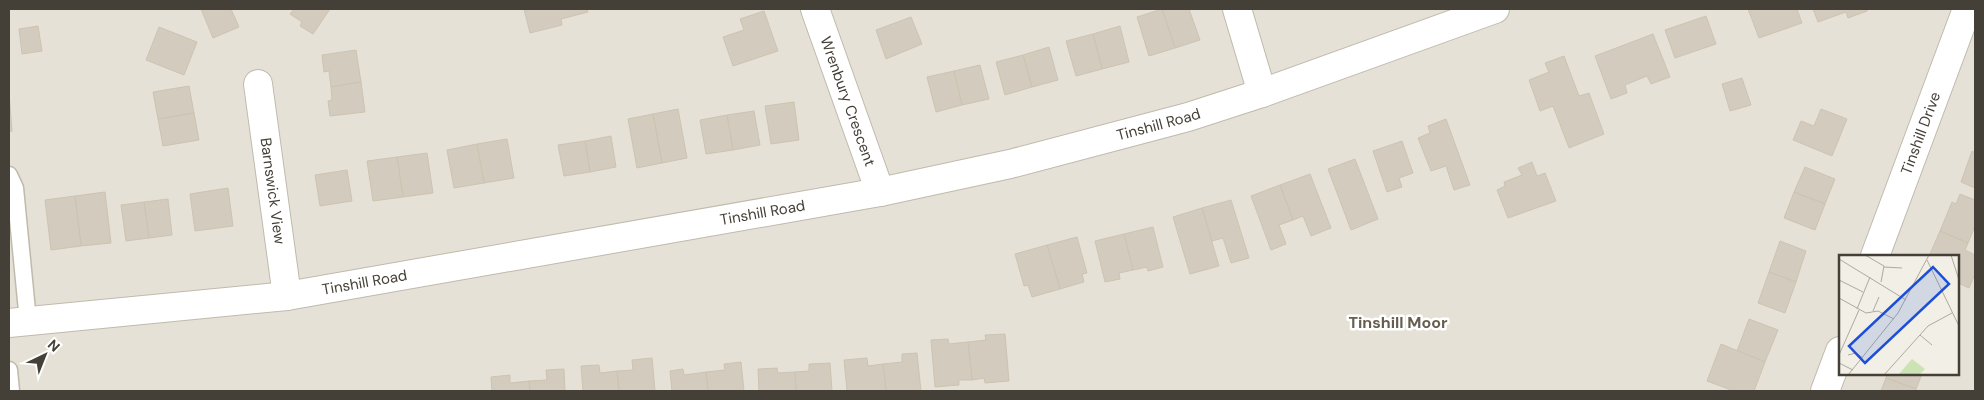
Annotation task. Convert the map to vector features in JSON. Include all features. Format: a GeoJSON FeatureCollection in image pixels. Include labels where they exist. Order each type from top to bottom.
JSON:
{"type":"FeatureCollection","features":[{"type":"Feature","properties":{"kind":"street","name":"Wrenbury Crescent"},"geometry":{"type":"LineString","coordinates":[[815,9],[880,192]]}},
{"type":"Feature","properties":{"kind":"street"},"geometry":{"type":"LineString","coordinates":[[1237,9],[1262,93]]}},
{"type":"Feature","properties":{"kind":"street","name":"Tinshill Road"},"geometry":{"type":"LineString","coordinates":[[18,322],[287,296],[880,192],[1010,164],[1188,117],[1262,93],[1495,9]]}},
{"type":"Feature","properties":{"kind":"street","name":"Tinshill Drive"},"geometry":{"type":"LineString","coordinates":[[1875,255],[1967,9]]}},
{"type":"Feature","properties":{"kind":"street","name":"Barnswick View"},"geometry":{"type":"LineString","coordinates":[[258,84],[287,296]]}},
{"type":"Feature","properties":{"kind":"street"},"geometry":{"type":"LineString","coordinates":[[1825,391],[1839,353]]}},
{"type":"Feature","properties":{"kind":"lane"},"geometry":{"type":"LineString","coordinates":[[9,175],[15,188],[18,322]]}},
{"type":"Feature","properties":{"kind":"lane"},"geometry":{"type":"LineString","coordinates":[[9,370],[11,391]]}},
{"type":"Feature","properties":{"kind":"shaded area"},"geometry":{"type":"Polygon","coordinates":[[[9,9],[1975,9],[1975,391],[9,391],[9,9]]]}},
{"type":"Feature","properties":{"kind":"building"},"geometry":{"type":"Polygon","coordinates":[[[201,9],[231,9],[239,27],[213,38],[201,9]]]}},
{"type":"Feature","properties":{"kind":"building"},"geometry":{"type":"Polygon","coordinates":[[[294,9],[330,9],[313,34],[300,26],[302,22],[290,14],[294,9]]]}},
{"type":"Feature","properties":{"kind":"building"},"geometry":{"type":"Polygon","coordinates":[[[524,9],[587,9],[588,12],[561,19],[562,25],[530,33],[524,9]]]}},
{"type":"Feature","properties":{"kind":"building"},"geometry":{"type":"Polygon","coordinates":[[[1162,9],[1189,9],[1200,40],[1175,48],[1162,9]]]}},
{"type":"Feature","properties":{"kind":"building"},"geometry":{"type":"Polygon","coordinates":[[[1162,9],[1175,48],[1149,56],[1137,17],[1162,9]]]}},
{"type":"Feature","properties":{"kind":"building"},"geometry":{"type":"Polygon","coordinates":[[[1748,9],[1797,9],[1802,23],[1759,38],[1748,9]]]}},
{"type":"Feature","properties":{"kind":"building"},"geometry":{"type":"Polygon","coordinates":[[[1813,9],[1867,9],[1867,11],[1848,18],[1846,12],[1818,22],[1813,9]]]}},
{"type":"Feature","properties":{"kind":"building"},"geometry":{"type":"Polygon","coordinates":[[[764,11],[778,51],[733,66],[723,37],[744,30],[740,19],[764,11]]]}},
{"type":"Feature","properties":{"kind":"building"},"geometry":{"type":"Polygon","coordinates":[[[1706,16],[1716,44],[1675,58],[1665,30],[1706,16]]]}},
{"type":"Feature","properties":{"kind":"building"},"geometry":{"type":"Polygon","coordinates":[[[911,17],[922,44],[886,59],[876,30],[911,17]]]}},
{"type":"Feature","properties":{"kind":"building"},"geometry":{"type":"Polygon","coordinates":[[[38,26],[42,51],[22,54],[19,29],[38,26]]]}},
{"type":"Feature","properties":{"kind":"building"},"geometry":{"type":"Polygon","coordinates":[[[1120,26],[1129,62],[1102,69],[1093,34],[1120,26]]]}},
{"type":"Feature","properties":{"kind":"building"},"geometry":{"type":"Polygon","coordinates":[[[159,27],[197,42],[184,75],[146,60],[159,27]]]}},
{"type":"Feature","properties":{"kind":"building"},"geometry":{"type":"Polygon","coordinates":[[[1093,34],[1102,69],[1076,76],[1066,41],[1093,34]]]}},
{"type":"Feature","properties":{"kind":"building"},"geometry":{"type":"Polygon","coordinates":[[[1653,34],[1670,77],[1651,84],[1647,76],[1625,85],[1627,93],[1611,99],[1595,56],[1653,34]]]}},
{"type":"Feature","properties":{"kind":"building"},"geometry":{"type":"Polygon","coordinates":[[[1049,47],[1058,80],[1032,87],[1023,55],[1049,47]]]}},
{"type":"Feature","properties":{"kind":"building"},"geometry":{"type":"Polygon","coordinates":[[[356,50],[361,82],[331,87],[329,71],[324,72],[322,55],[356,50]]]}},
{"type":"Feature","properties":{"kind":"building"},"geometry":{"type":"Polygon","coordinates":[[[1023,55],[1032,87],[1005,95],[996,62],[1023,55]]]}},
{"type":"Feature","properties":{"kind":"building"},"geometry":{"type":"Polygon","coordinates":[[[1564,56],[1579,96],[1589,93],[1604,134],[1569,148],[1553,106],[1540,111],[1529,80],[1549,72],[1545,63],[1564,56]]]}},
{"type":"Feature","properties":{"kind":"building"},"geometry":{"type":"Polygon","coordinates":[[[980,65],[989,99],[962,105],[954,71],[980,65]]]}},
{"type":"Feature","properties":{"kind":"building"},"geometry":{"type":"Polygon","coordinates":[[[954,71],[962,105],[936,112],[927,77],[954,71]]]}},
{"type":"Feature","properties":{"kind":"building"},"geometry":{"type":"Polygon","coordinates":[[[1742,78],[1751,105],[1730,111],[1722,84],[1742,78]]]}},
{"type":"Feature","properties":{"kind":"building"},"geometry":{"type":"Polygon","coordinates":[[[361,82],[365,112],[330,116],[328,101],[332,100],[331,87],[361,82]]]}},
{"type":"Feature","properties":{"kind":"building"},"geometry":{"type":"Polygon","coordinates":[[[189,86],[194,113],[158,119],[153,92],[189,86]]]}},
{"type":"Feature","properties":{"kind":"building"},"geometry":{"type":"Polygon","coordinates":[[[9,93],[12,131],[9,132],[9,93]]]}},
{"type":"Feature","properties":{"kind":"building"},"geometry":{"type":"Polygon","coordinates":[[[794,102],[799,140],[771,144],[765,106],[794,102]]]}},
{"type":"Feature","properties":{"kind":"building"},"geometry":{"type":"Polygon","coordinates":[[[678,109],[687,158],[662,163],[653,114],[678,109]]]}},
{"type":"Feature","properties":{"kind":"building"},"geometry":{"type":"Polygon","coordinates":[[[1821,109],[1847,119],[1832,156],[1793,140],[1801,121],[1814,126],[1821,109]]]}},
{"type":"Feature","properties":{"kind":"building"},"geometry":{"type":"Polygon","coordinates":[[[754,111],[760,145],[733,150],[727,115],[754,111]]]}},
{"type":"Feature","properties":{"kind":"building"},"geometry":{"type":"Polygon","coordinates":[[[194,113],[199,140],[163,146],[158,119],[194,113]]]}},
{"type":"Feature","properties":{"kind":"building"},"geometry":{"type":"Polygon","coordinates":[[[653,114],[662,163],[637,168],[628,119],[653,114]]]}},
{"type":"Feature","properties":{"kind":"building"},"geometry":{"type":"Polygon","coordinates":[[[727,115],[733,150],[706,154],[700,120],[727,115]]]}},
{"type":"Feature","properties":{"kind":"building"},"geometry":{"type":"Polygon","coordinates":[[[1446,119],[1470,185],[1454,190],[1446,166],[1431,171],[1418,138],[1430,133],[1428,126],[1446,119]]]}},
{"type":"Feature","properties":{"kind":"building"},"geometry":{"type":"Polygon","coordinates":[[[611,136],[616,167],[590,172],[585,141],[611,136]]]}},
{"type":"Feature","properties":{"kind":"building"},"geometry":{"type":"Polygon","coordinates":[[[507,139],[514,178],[484,183],[477,144],[507,139]]]}},
{"type":"Feature","properties":{"kind":"building"},"geometry":{"type":"Polygon","coordinates":[[[585,141],[590,172],[564,176],[558,145],[585,141]]]}},
{"type":"Feature","properties":{"kind":"building"},"geometry":{"type":"Polygon","coordinates":[[[1402,141],[1413,173],[1399,178],[1402,187],[1387,192],[1373,151],[1402,141]]]}},
{"type":"Feature","properties":{"kind":"building"},"geometry":{"type":"Polygon","coordinates":[[[477,144],[484,183],[454,188],[447,150],[477,144]]]}},
{"type":"Feature","properties":{"kind":"building"},"geometry":{"type":"Polygon","coordinates":[[[1972,151],[1975,153],[1975,188],[1961,182],[1972,151]]]}},
{"type":"Feature","properties":{"kind":"building"},"geometry":{"type":"Polygon","coordinates":[[[427,153],[433,193],[403,197],[397,157],[427,153]]]}},
{"type":"Feature","properties":{"kind":"building"},"geometry":{"type":"Polygon","coordinates":[[[397,157],[403,197],[373,201],[367,161],[397,157]]]}},
{"type":"Feature","properties":{"kind":"building"},"geometry":{"type":"Polygon","coordinates":[[[1355,159],[1378,219],[1351,230],[1328,169],[1355,159]]]}},
{"type":"Feature","properties":{"kind":"building"},"geometry":{"type":"Polygon","coordinates":[[[1532,162],[1537,176],[1545,173],[1556,201],[1508,218],[1497,190],[1505,186],[1504,182],[1522,175],[1518,168],[1532,162]]]}},
{"type":"Feature","properties":{"kind":"building"},"geometry":{"type":"Polygon","coordinates":[[[1805,167],[1835,179],[1825,204],[1794,192],[1805,167]]]}},
{"type":"Feature","properties":{"kind":"building"},"geometry":{"type":"Polygon","coordinates":[[[347,170],[352,201],[320,206],[315,175],[347,170]]]}},
{"type":"Feature","properties":{"kind":"building"},"geometry":{"type":"Polygon","coordinates":[[[1310,174],[1331,228],[1311,236],[1303,216],[1293,220],[1280,185],[1310,174]]]}},
{"type":"Feature","properties":{"kind":"building"},"geometry":{"type":"Polygon","coordinates":[[[1280,185],[1293,220],[1279,225],[1286,244],[1271,250],[1251,196],[1280,185]]]}},
{"type":"Feature","properties":{"kind":"building"},"geometry":{"type":"Polygon","coordinates":[[[228,188],[233,226],[195,231],[190,194],[228,188]]]}},
{"type":"Feature","properties":{"kind":"building"},"geometry":{"type":"Polygon","coordinates":[[[105,192],[111,243],[81,246],[75,196],[105,192]]]}},
{"type":"Feature","properties":{"kind":"building"},"geometry":{"type":"Polygon","coordinates":[[[1794,192],[1825,204],[1815,230],[1784,218],[1794,192]]]}},
{"type":"Feature","properties":{"kind":"building"},"geometry":{"type":"Polygon","coordinates":[[[1960,194],[1975,200],[1975,226],[1968,243],[1940,231],[1952,202],[1956,204],[1960,194]]]}},
{"type":"Feature","properties":{"kind":"building"},"geometry":{"type":"Polygon","coordinates":[[[75,196],[81,246],[51,250],[45,200],[75,196]]]}},
{"type":"Feature","properties":{"kind":"building"},"geometry":{"type":"Polygon","coordinates":[[[168,199],[172,235],[149,238],[144,202],[168,199]]]}},
{"type":"Feature","properties":{"kind":"building"},"geometry":{"type":"Polygon","coordinates":[[[1231,200],[1249,258],[1231,263],[1223,238],[1212,241],[1202,208],[1231,200]]]}},
{"type":"Feature","properties":{"kind":"building"},"geometry":{"type":"Polygon","coordinates":[[[144,202],[149,238],[126,241],[121,205],[144,202]]]}},
{"type":"Feature","properties":{"kind":"building"},"geometry":{"type":"Polygon","coordinates":[[[1202,208],[1219,266],[1190,274],[1173,217],[1202,208]]]}},
{"type":"Feature","properties":{"kind":"building"},"geometry":{"type":"Polygon","coordinates":[[[1153,227],[1163,267],[1148,271],[1147,267],[1133,270],[1124,234],[1153,227]]]}},
{"type":"Feature","properties":{"kind":"building"},"geometry":{"type":"Polygon","coordinates":[[[1940,231],[1968,243],[1965,250],[1975,255],[1975,274],[1969,288],[1959,283],[1959,255],[1929,255],[1940,231]]]}},
{"type":"Feature","properties":{"kind":"building"},"geometry":{"type":"Polygon","coordinates":[[[1124,234],[1133,270],[1119,273],[1120,279],[1105,282],[1095,241],[1124,234]]]}},
{"type":"Feature","properties":{"kind":"building"},"geometry":{"type":"Polygon","coordinates":[[[1077,237],[1087,273],[1082,274],[1084,282],[1060,289],[1047,245],[1077,237]]]}},
{"type":"Feature","properties":{"kind":"building"},"geometry":{"type":"Polygon","coordinates":[[[1780,241],[1806,251],[1796,282],[1769,272],[1780,241]]]}},
{"type":"Feature","properties":{"kind":"building"},"geometry":{"type":"Polygon","coordinates":[[[1047,245],[1060,289],[1032,297],[1028,285],[1024,286],[1015,254],[1047,245]]]}},
{"type":"Feature","properties":{"kind":"building"},"geometry":{"type":"Polygon","coordinates":[[[1769,272],[1796,282],[1785,313],[1758,303],[1769,272]]]}},
{"type":"Feature","properties":{"kind":"building"},"geometry":{"type":"Polygon","coordinates":[[[1749,319],[1778,330],[1765,362],[1737,351],[1749,319]]]}},
{"type":"Feature","properties":{"kind":"building"},"geometry":{"type":"Polygon","coordinates":[[[1005,334],[1009,381],[985,383],[984,378],[972,380],[968,342],[986,340],[985,335],[1005,334]]]}},
{"type":"Feature","properties":{"kind":"building"},"geometry":{"type":"Polygon","coordinates":[[[948,339],[949,344],[968,342],[972,380],[959,380],[959,385],[935,387],[931,340],[948,339]]]}},
{"type":"Feature","properties":{"kind":"building"},"geometry":{"type":"Polygon","coordinates":[[[1721,344],[1765,362],[1754,391],[1734,391],[1707,381],[1721,344]]]}},
{"type":"Feature","properties":{"kind":"building"},"geometry":{"type":"Polygon","coordinates":[[[917,353],[921,391],[886,391],[883,364],[902,362],[902,354],[917,353]]]}},
{"type":"Feature","properties":{"kind":"building"},"geometry":{"type":"Polygon","coordinates":[[[652,358],[655,391],[619,391],[617,371],[633,370],[632,360],[652,358]]]}},
{"type":"Feature","properties":{"kind":"building"},"geometry":{"type":"Polygon","coordinates":[[[867,358],[868,366],[883,364],[886,391],[847,391],[844,360],[867,358]]]}},
{"type":"Feature","properties":{"kind":"building"},"geometry":{"type":"Polygon","coordinates":[[[741,362],[744,391],[708,391],[706,372],[725,370],[724,364],[741,362]]]}},
{"type":"Feature","properties":{"kind":"building"},"geometry":{"type":"Polygon","coordinates":[[[830,363],[832,391],[796,391],[795,372],[809,371],[809,364],[830,363]]]}},
{"type":"Feature","properties":{"kind":"building"},"geometry":{"type":"Polygon","coordinates":[[[599,365],[600,373],[617,371],[619,391],[583,391],[581,366],[599,365]]]}},
{"type":"Feature","properties":{"kind":"building"},"geometry":{"type":"Polygon","coordinates":[[[777,368],[778,373],[795,372],[796,391],[759,391],[758,369],[777,368]]]}},
{"type":"Feature","properties":{"kind":"building"},"geometry":{"type":"Polygon","coordinates":[[[564,369],[565,391],[530,391],[529,381],[547,380],[546,370],[564,369]]]}},
{"type":"Feature","properties":{"kind":"building"},"geometry":{"type":"Polygon","coordinates":[[[683,369],[684,375],[706,372],[708,391],[672,391],[670,371],[683,369]]]}},
{"type":"Feature","properties":{"kind":"building"},"geometry":{"type":"Polygon","coordinates":[[[510,375],[510,383],[529,381],[530,391],[492,391],[491,377],[510,375]]]}},
{"type":"Feature","properties":{"kind":"building"},"geometry":{"type":"Polygon","coordinates":[[[1887,375],[1922,375],[1916,389],[1886,378],[1887,375]]]}},
{"type":"Feature","properties":{"kind":"building"},"geometry":{"type":"Polygon","coordinates":[[[1886,378],[1916,389],[1916,391],[1881,391],[1886,378]]]}},
{"type":"Feature","properties":{"kind":"district","name":"Tinshill Moor"},"geometry":{"type":"Point","coordinates":[1398,322]}}]}
